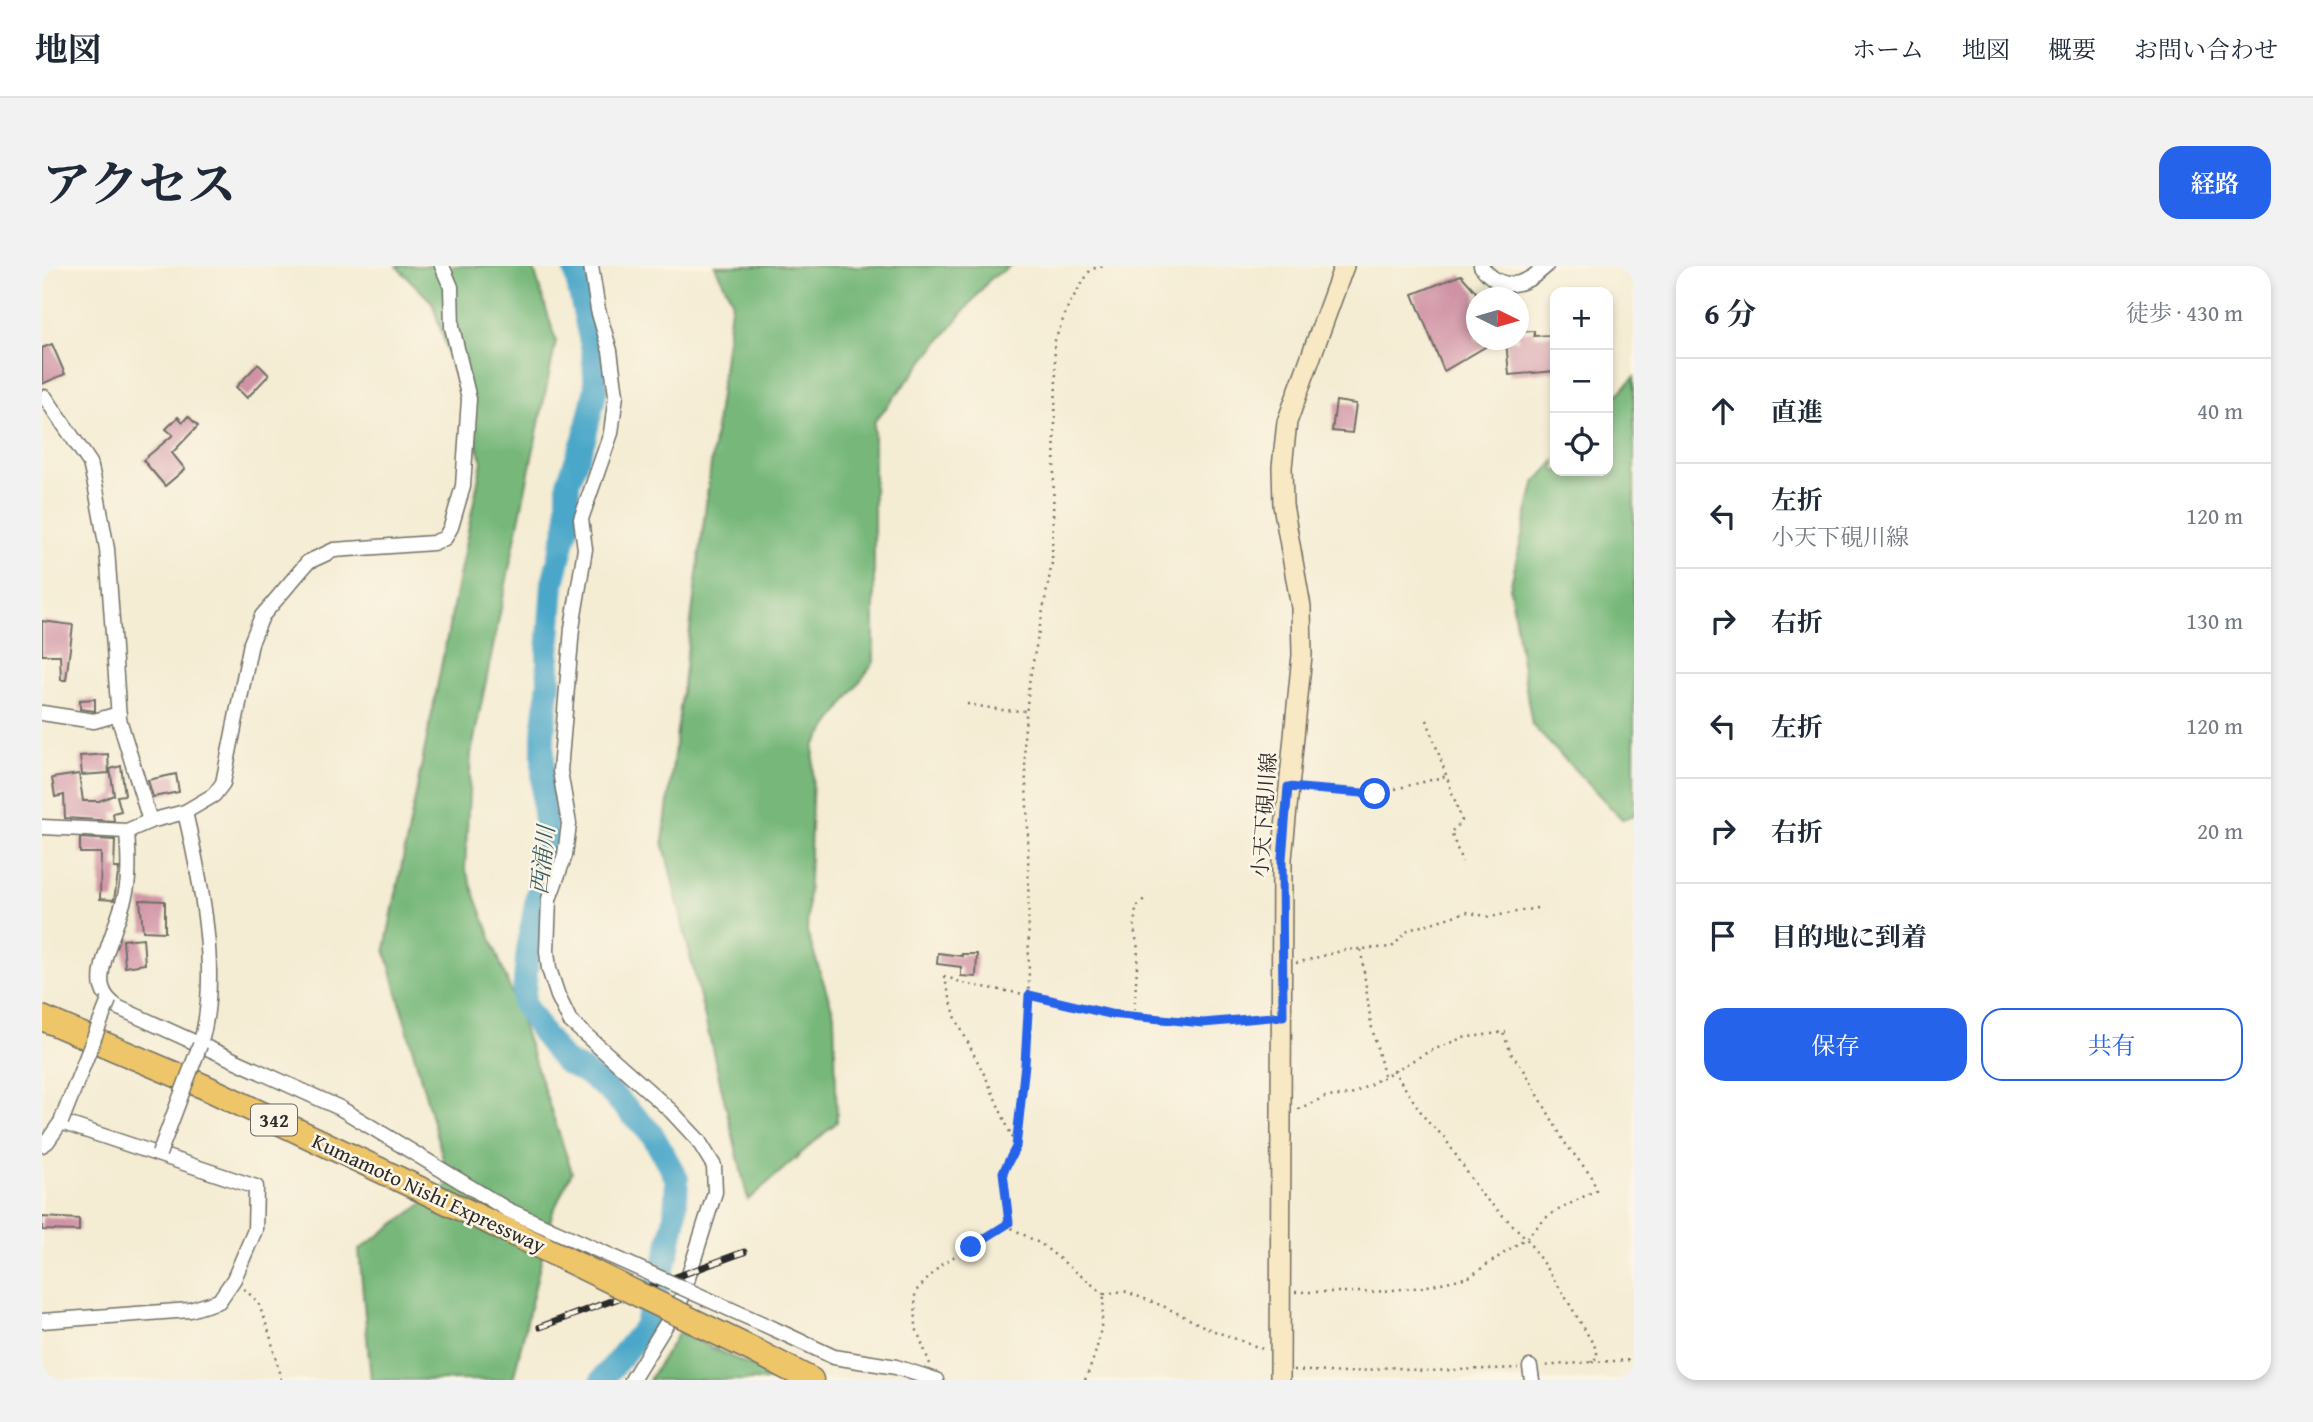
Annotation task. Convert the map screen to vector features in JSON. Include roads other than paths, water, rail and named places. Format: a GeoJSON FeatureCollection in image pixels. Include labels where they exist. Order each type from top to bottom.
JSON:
{"type":"FeatureCollection","features":[{"type":"Feature","properties":{"kind":"highway","name":"Kumamoto Nishi Expressway"},"geometry":{"type":"LineString","coordinates":[[42,1018],[506,1219],[811,1380]]}},
{"type":"Feature","properties":{"kind":"main road","name":"小天下硯川線"},"geometry":{"type":"LineString","coordinates":[[1280,1375],[1282,859],[1302,655],[1301,607],[1283,505],[1282,467],[1287,422],[1343,266]]}},
{"type":"Feature","properties":{"kind":"street"},"geometry":{"type":"LineString","coordinates":[[42,827],[127,831],[150,821],[185,812],[215,795],[223,783],[251,643],[262,616],[308,562],[334,550],[433,543],[445,538],[463,486],[469,399],[452,327],[451,287],[442,266]]}},
{"type":"Feature","properties":{"kind":"street"},"geometry":{"type":"LineString","coordinates":[[592,266],[598,310],[610,351],[616,395],[611,433],[580,519],[585,549],[572,628],[560,771],[569,824],[565,855],[550,899],[548,960],[558,996],[570,1021],[671,1111],[698,1140],[714,1166],[715,1192],[681,1300],[632,1380]]}},
{"type":"Feature","properties":{"kind":"street"},"geometry":{"type":"LineString","coordinates":[[1481,266],[1488,276],[1501,284],[1521,283],[1546,266]]}},
{"type":"Feature","properties":{"kind":"street"},"geometry":{"type":"LineString","coordinates":[[45,397],[90,463],[107,549],[119,714],[150,821]]}},
{"type":"Feature","properties":{"kind":"street"},"geometry":{"type":"LineString","coordinates":[[42,713],[94,721],[119,714]]}},
{"type":"Feature","properties":{"kind":"street"},"geometry":{"type":"LineString","coordinates":[[159,1154],[200,1045],[208,1013],[207,946],[198,869],[185,812]]}},
{"type":"Feature","properties":{"kind":"street"},"geometry":{"type":"LineString","coordinates":[[127,831],[127,886],[121,913],[103,962],[101,977],[101,985],[109,1000],[119,1007],[341,1108],[506,1219],[772,1328],[834,1357],[937,1376]]}},
{"type":"Feature","properties":{"kind":"street"},"geometry":{"type":"LineString","coordinates":[[42,1145],[61,1122],[109,1000]]}},
{"type":"Feature","properties":{"kind":"street"},"geometry":{"type":"LineString","coordinates":[[42,1321],[190,1310],[219,1300],[234,1279],[256,1230],[256,1187],[61,1122]]}},
{"type":"Feature","properties":{"kind":"waterway","name":"西浦川"},"geometry":{"type":"LineString","coordinates":[[574,266],[593,351],[596,388],[584,439],[568,483],[568,523],[553,583],[548,653],[549,682],[543,735],[543,804],[547,839],[528,950],[523,1003],[564,1061],[585,1072],[608,1090],[652,1134],[677,1179],[675,1217],[668,1251],[645,1327],[602,1380]]}},
{"type":"Feature","properties":{"kind":"railway"},"geometry":{"type":"LineString","coordinates":[[540,1327],[744,1252]]}}]}
